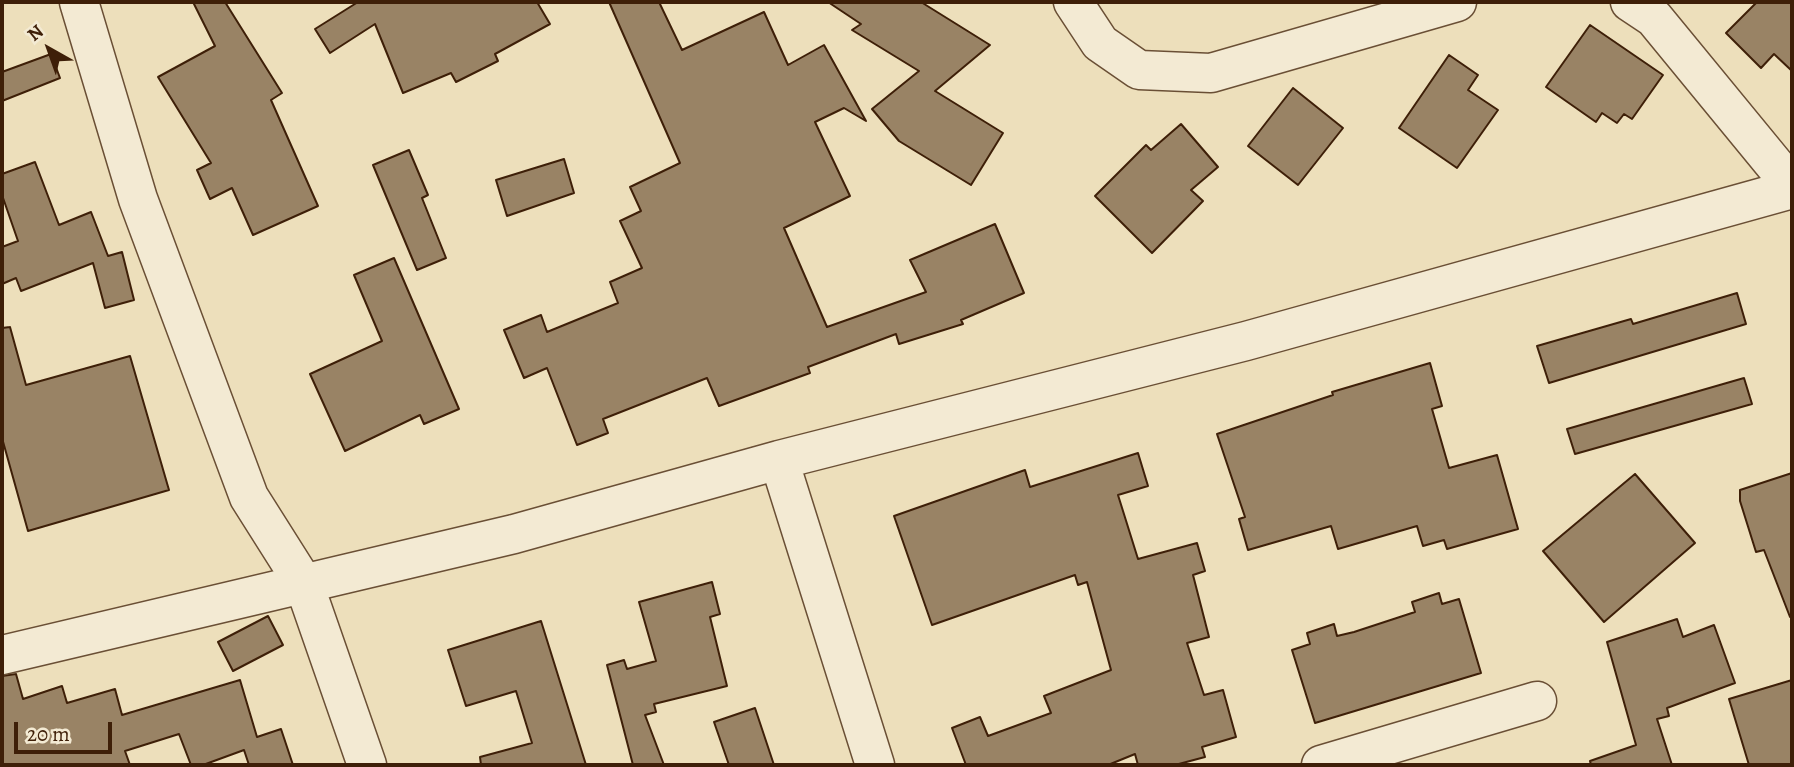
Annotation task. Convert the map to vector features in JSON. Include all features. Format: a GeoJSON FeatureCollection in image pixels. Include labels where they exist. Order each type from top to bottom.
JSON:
{"type":"FeatureCollection","features":[{"type":"Feature","properties":{"kind":"street"},"geometry":{"type":"LineString","coordinates":[[79,2],[138,199],[249,497],[304,584],[367,765]]}},
{"type":"Feature","properties":{"kind":"street"},"geometry":{"type":"LineString","coordinates":[[1073,2],[1100,43],[1139,71],[1210,72],[1457,2]]}},
{"type":"Feature","properties":{"kind":"street"},"geometry":{"type":"LineString","coordinates":[[2,655],[514,534],[779,460],[1246,341],[1792,188],[1654,18],[1630,2]]}},
{"type":"Feature","properties":{"kind":"street"},"geometry":{"type":"LineString","coordinates":[[779,460],[875,765]]}},
{"type":"Feature","properties":{"kind":"street"},"geometry":{"type":"LineString","coordinates":[[1321,765],[1537,701]]}},
{"type":"Feature","properties":{"kind":"building"},"geometry":{"type":"Polygon","coordinates":[[[193,2],[225,2],[282,93],[271,100],[318,206],[253,235],[232,188],[210,199],[197,170],[211,163],[158,77],[215,46],[193,2]]]}},
{"type":"Feature","properties":{"kind":"building"},"geometry":{"type":"Polygon","coordinates":[[[358,2],[537,2],[550,24],[495,54],[498,61],[456,82],[451,73],[403,93],[375,24],[330,53],[315,29],[358,2]]]}},
{"type":"Feature","properties":{"kind":"building"},"geometry":{"type":"Polygon","coordinates":[[[609,2],[659,2],[682,50],[764,12],[788,65],[824,45],[866,121],[844,108],[815,122],[850,196],[784,228],[827,327],[926,292],[910,260],[995,224],[1024,293],[961,320],[963,324],[899,344],[896,334],[808,367],[810,373],[719,406],[707,378],[603,419],[608,433],[577,445],[547,368],[524,378],[504,330],[541,315],[547,332],[618,303],[610,282],[642,268],[620,221],[641,211],[630,187],[680,163],[609,2]]]}},
{"type":"Feature","properties":{"kind":"building"},"geometry":{"type":"Polygon","coordinates":[[[828,2],[921,2],[990,45],[935,91],[1003,133],[971,185],[899,141],[872,109],[919,71],[852,30],[861,24],[828,2]]]}},
{"type":"Feature","properties":{"kind":"building"},"geometry":{"type":"Polygon","coordinates":[[[1757,2],[1792,2],[1792,71],[1774,54],[1761,68],[1726,33],[1757,2]]]}},
{"type":"Feature","properties":{"kind":"building"},"geometry":{"type":"Polygon","coordinates":[[[1590,25],[1663,75],[1632,119],[1624,114],[1617,123],[1602,113],[1596,122],[1546,87],[1590,25]]]}},
{"type":"Feature","properties":{"kind":"building"},"geometry":{"type":"Polygon","coordinates":[[[51,54],[60,78],[2,101],[2,72],[51,54]]]}},
{"type":"Feature","properties":{"kind":"building"},"geometry":{"type":"Polygon","coordinates":[[[1449,55],[1478,75],[1468,90],[1498,110],[1457,168],[1399,128],[1449,55]]]}},
{"type":"Feature","properties":{"kind":"building"},"geometry":{"type":"Polygon","coordinates":[[[1293,88],[1343,128],[1298,185],[1248,146],[1293,88]]]}},
{"type":"Feature","properties":{"kind":"building"},"geometry":{"type":"Polygon","coordinates":[[[1181,124],[1218,167],[1191,190],[1203,201],[1152,253],[1095,196],[1146,145],[1151,150],[1181,124]]]}},
{"type":"Feature","properties":{"kind":"building"},"geometry":{"type":"Polygon","coordinates":[[[409,150],[428,195],[422,198],[446,258],[417,270],[373,165],[409,150]]]}},
{"type":"Feature","properties":{"kind":"building"},"geometry":{"type":"Polygon","coordinates":[[[564,159],[574,193],[507,216],[496,180],[564,159]]]}},
{"type":"Feature","properties":{"kind":"building"},"geometry":{"type":"Polygon","coordinates":[[[35,162],[59,225],[91,212],[108,256],[122,252],[134,300],[105,308],[93,263],[21,291],[16,278],[2,284],[2,247],[18,241],[2,195],[2,174],[35,162]]]}},
{"type":"Feature","properties":{"kind":"building"},"geometry":{"type":"Polygon","coordinates":[[[394,258],[459,409],[424,424],[420,415],[345,451],[310,374],[382,341],[354,275],[394,258]]]}},
{"type":"Feature","properties":{"kind":"building"},"geometry":{"type":"Polygon","coordinates":[[[1737,293],[1746,324],[1549,383],[1537,346],[1631,319],[1633,324],[1737,293]]]}},
{"type":"Feature","properties":{"kind":"building"},"geometry":{"type":"Polygon","coordinates":[[[10,327],[26,385],[130,356],[169,490],[28,531],[2,438],[2,328],[10,327]]]}},
{"type":"Feature","properties":{"kind":"building"},"geometry":{"type":"Polygon","coordinates":[[[1430,363],[1442,406],[1432,409],[1449,468],[1497,455],[1518,529],[1447,549],[1444,540],[1423,546],[1417,526],[1338,549],[1331,526],[1248,550],[1239,519],[1245,517],[1217,434],[1333,395],[1332,392],[1430,363]]]}},
{"type":"Feature","properties":{"kind":"building"},"geometry":{"type":"Polygon","coordinates":[[[1744,378],[1752,404],[1575,454],[1567,429],[1744,378]]]}},
{"type":"Feature","properties":{"kind":"building"},"geometry":{"type":"Polygon","coordinates":[[[1138,453],[1148,486],[1118,495],[1138,559],[1197,543],[1205,571],[1193,575],[1209,637],[1187,643],[1204,695],[1223,690],[1236,737],[1202,747],[1205,757],[1175,765],[1138,765],[1135,754],[1108,765],[966,765],[952,728],[980,717],[988,736],[1051,713],[1044,696],[1111,670],[1087,582],[1078,585],[1075,575],[932,625],[894,516],[1025,470],[1030,487],[1138,453]]]}},
{"type":"Feature","properties":{"kind":"building"},"geometry":{"type":"Polygon","coordinates":[[[1792,473],[1790,617],[1764,550],[1756,552],[1740,501],[1740,490],[1792,473]]]}},
{"type":"Feature","properties":{"kind":"building"},"geometry":{"type":"Polygon","coordinates":[[[1635,474],[1695,543],[1604,622],[1543,551],[1635,474]]]}},
{"type":"Feature","properties":{"kind":"building"},"geometry":{"type":"Polygon","coordinates":[[[712,582],[720,614],[710,617],[727,686],[654,704],[656,712],[645,715],[664,765],[633,765],[607,665],[624,660],[627,669],[656,661],[639,602],[712,582]]]}},
{"type":"Feature","properties":{"kind":"building"},"geometry":{"type":"Polygon","coordinates":[[[1439,593],[1442,604],[1459,599],[1481,673],[1315,723],[1292,650],[1310,644],[1307,633],[1334,624],[1337,636],[1354,632],[1415,612],[1412,602],[1439,593]]]}},
{"type":"Feature","properties":{"kind":"building"},"geometry":{"type":"Polygon","coordinates":[[[268,616],[283,645],[233,671],[218,642],[268,616]]]}},
{"type":"Feature","properties":{"kind":"building"},"geometry":{"type":"Polygon","coordinates":[[[1677,619],[1683,637],[1714,625],[1735,683],[1667,708],[1669,716],[1657,719],[1672,765],[1591,765],[1590,761],[1636,745],[1607,642],[1677,619]]]}},
{"type":"Feature","properties":{"kind":"building"},"geometry":{"type":"Polygon","coordinates":[[[541,621],[586,765],[481,765],[480,757],[532,743],[516,691],[466,706],[448,650],[541,621]]]}},
{"type":"Feature","properties":{"kind":"building"},"geometry":{"type":"Polygon","coordinates":[[[16,674],[23,699],[62,686],[67,703],[115,689],[122,715],[240,680],[257,737],[281,729],[293,765],[249,765],[244,750],[203,765],[191,765],[179,734],[125,751],[130,765],[2,765],[2,676],[16,674]]]}},
{"type":"Feature","properties":{"kind":"building"},"geometry":{"type":"Polygon","coordinates":[[[1792,680],[1792,765],[1749,765],[1729,699],[1792,680]]]}},
{"type":"Feature","properties":{"kind":"building"},"geometry":{"type":"Polygon","coordinates":[[[755,708],[774,765],[729,765],[714,722],[755,708]]]}}]}
